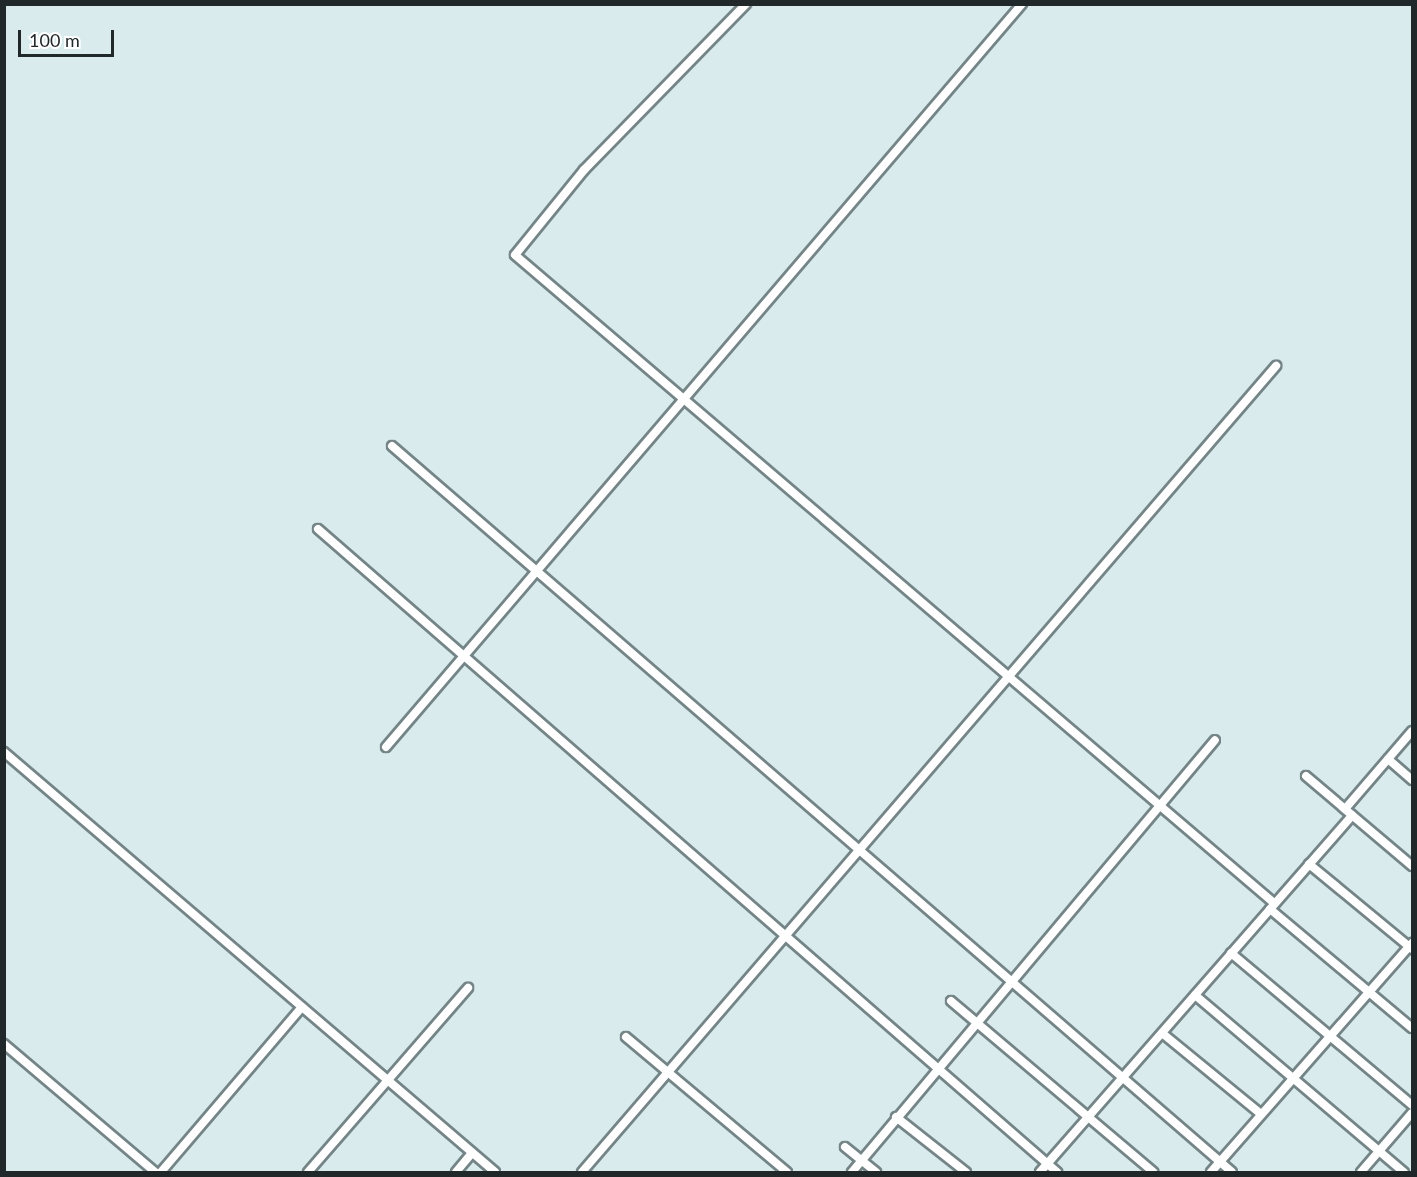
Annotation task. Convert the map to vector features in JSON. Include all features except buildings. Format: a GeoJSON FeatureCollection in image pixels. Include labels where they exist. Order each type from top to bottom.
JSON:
{"type":"FeatureCollection","features":[{"type":"Feature","properties":{"kind":"street"},"geometry":{"type":"LineString","coordinates":[[746,4],[584,170],[515,255],[1160,807],[1413,1028]]}},
{"type":"Feature","properties":{"kind":"street"},"geometry":{"type":"LineString","coordinates":[[386,747],[1022,4]]}},
{"type":"Feature","properties":{"kind":"street"},"geometry":{"type":"LineString","coordinates":[[582,1173],[1276,366]]}},
{"type":"Feature","properties":{"kind":"street"},"geometry":{"type":"LineString","coordinates":[[392,446],[1232,1173]]}},
{"type":"Feature","properties":{"kind":"street"},"geometry":{"type":"LineString","coordinates":[[318,529],[783,938],[1057,1173]]}},
{"type":"Feature","properties":{"kind":"street"},"geometry":{"type":"LineString","coordinates":[[1040,1173],[1309,864],[1388,759],[1413,731]]}},
{"type":"Feature","properties":{"kind":"street"},"geometry":{"type":"LineString","coordinates":[[852,1173],[898,1117],[980,1025],[1215,740]]}},
{"type":"Feature","properties":{"kind":"street"},"geometry":{"type":"LineString","coordinates":[[4,752],[495,1173]]}},
{"type":"Feature","properties":{"kind":"street"},"geometry":{"type":"LineString","coordinates":[[1388,759],[1413,780]]}},
{"type":"Feature","properties":{"kind":"street"},"geometry":{"type":"LineString","coordinates":[[1306,776],[1413,866]]}},
{"type":"Feature","properties":{"kind":"street"},"geometry":{"type":"LineString","coordinates":[[1211,1173],[1331,1035],[1412,947],[1309,864]]}},
{"type":"Feature","properties":{"kind":"street"},"geometry":{"type":"LineString","coordinates":[[1231,953],[1413,1105]]}},
{"type":"Feature","properties":{"kind":"street"},"geometry":{"type":"LineString","coordinates":[[308,1173],[386,1080],[468,988]]}},
{"type":"Feature","properties":{"kind":"street"},"geometry":{"type":"LineString","coordinates":[[1195,995],[1404,1173]]}},
{"type":"Feature","properties":{"kind":"street"},"geometry":{"type":"LineString","coordinates":[[951,1001],[1153,1173]]}},
{"type":"Feature","properties":{"kind":"street"},"geometry":{"type":"LineString","coordinates":[[161,1173],[302,1007]]}},
{"type":"Feature","properties":{"kind":"street"},"geometry":{"type":"LineString","coordinates":[[1162,1033],[1261,1114]]}},
{"type":"Feature","properties":{"kind":"street"},"geometry":{"type":"LineString","coordinates":[[626,1037],[787,1173]]}},
{"type":"Feature","properties":{"kind":"street"},"geometry":{"type":"LineString","coordinates":[[4,1044],[155,1173]]}},
{"type":"Feature","properties":{"kind":"street"},"geometry":{"type":"LineString","coordinates":[[1360,1173],[1413,1113]]}},
{"type":"Feature","properties":{"kind":"street"},"geometry":{"type":"LineString","coordinates":[[898,1117],[966,1173]]}},
{"type":"Feature","properties":{"kind":"street"},"geometry":{"type":"LineString","coordinates":[[846,1147],[876,1173]]}},
{"type":"Feature","properties":{"kind":"street"},"geometry":{"type":"LineString","coordinates":[[456,1173],[472,1153]]}}]}
